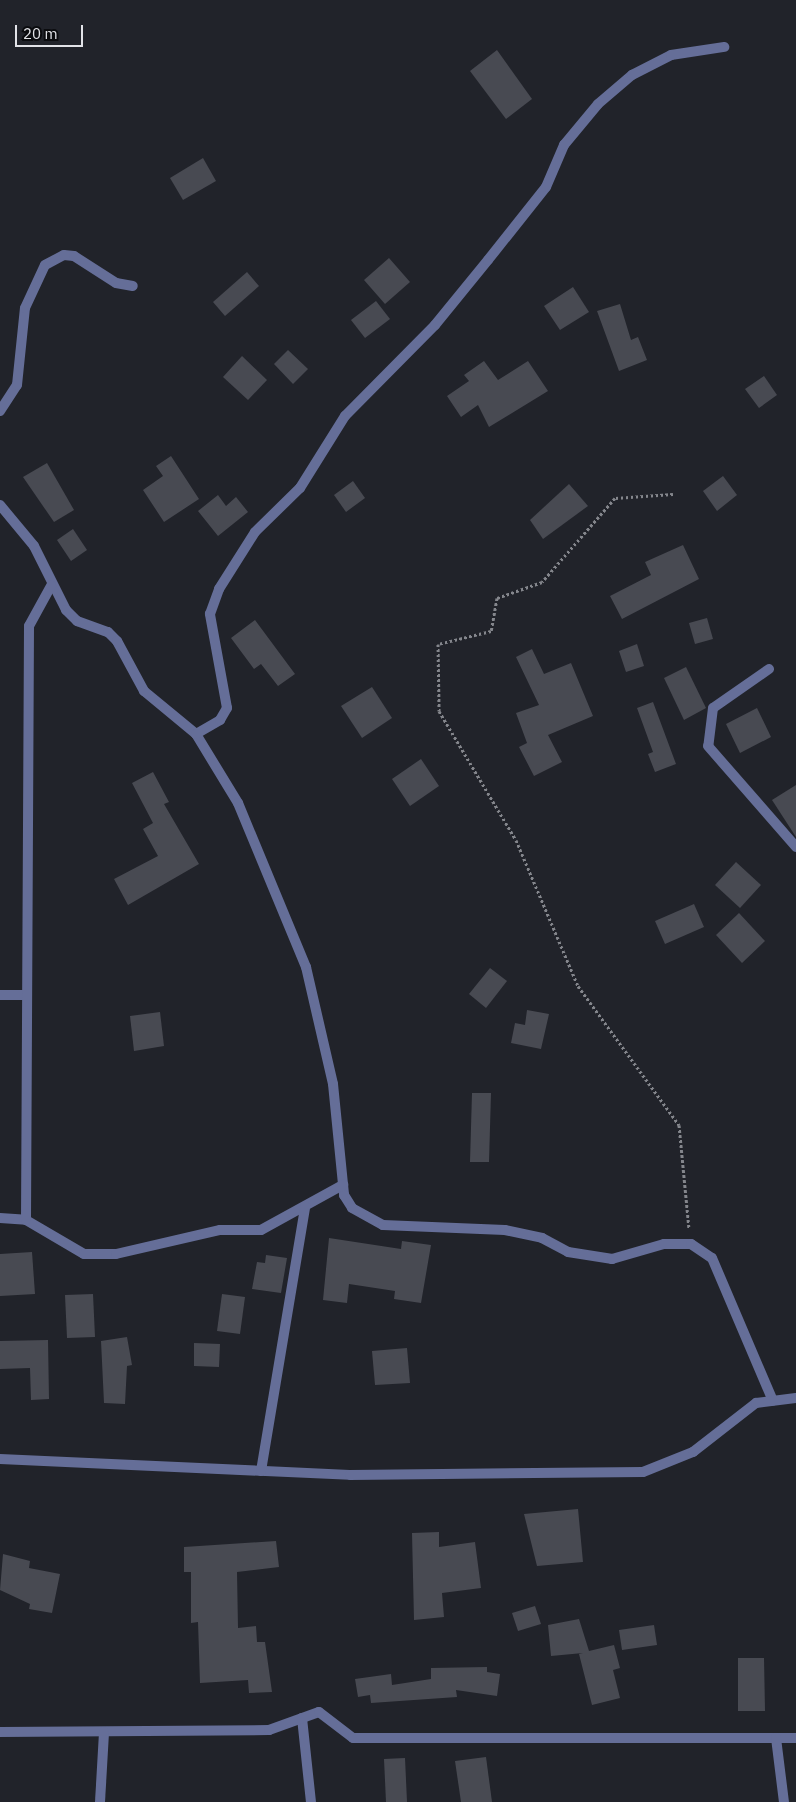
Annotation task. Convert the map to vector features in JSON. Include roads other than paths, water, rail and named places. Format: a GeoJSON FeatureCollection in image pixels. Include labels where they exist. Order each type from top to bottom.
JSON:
{"type":"FeatureCollection","features":[{"type":"Feature","properties":{"kind":"street"},"geometry":{"type":"LineString","coordinates":[[196,734],[220,720],[227,708],[210,614],[219,589],[255,532],[300,488],[345,416],[435,325],[506,238],[546,186],[564,145],[598,104],[632,75],[671,55],[724,47]]}},
{"type":"Feature","properties":{"kind":"street"},"geometry":{"type":"LineString","coordinates":[[0,412],[17,385],[25,308],[45,265],[64,255],[74,256],[116,283],[133,286]]}},
{"type":"Feature","properties":{"kind":"street"},"geometry":{"type":"LineString","coordinates":[[0,505],[34,546],[52,586],[77,621],[113,636],[144,690],[196,734],[238,802],[306,968],[333,1084],[343,1185],[352,1208],[383,1225],[505,1230],[542,1238],[568,1252],[612,1259],[664,1244],[691,1244],[712,1258],[773,1401]]}},
{"type":"Feature","properties":{"kind":"street"},"geometry":{"type":"LineString","coordinates":[[26,1220],[25,995],[29,626],[52,586]]}},
{"type":"Feature","properties":{"kind":"street"},"geometry":{"type":"LineString","coordinates":[[769,669],[713,708],[708,746],[796,848]]}},
{"type":"Feature","properties":{"kind":"street"},"geometry":{"type":"LineString","coordinates":[[0,995],[25,995]]}},
{"type":"Feature","properties":{"kind":"street"},"geometry":{"type":"LineString","coordinates":[[0,1218],[26,1220],[84,1254],[116,1254],[220,1230],[262,1230],[343,1185]]}},
{"type":"Feature","properties":{"kind":"street"},"geometry":{"type":"LineString","coordinates":[[261,1471],[305,1206]]}},
{"type":"Feature","properties":{"kind":"street"},"geometry":{"type":"LineString","coordinates":[[0,1459],[350,1476],[643,1472],[693,1452],[756,1403],[796,1398]]}},
{"type":"Feature","properties":{"kind":"street"},"geometry":{"type":"LineString","coordinates":[[0,1732],[269,1730],[319,1712],[353,1738],[796,1738]]}},
{"type":"Feature","properties":{"kind":"street"},"geometry":{"type":"LineString","coordinates":[[302,1718],[311,1802]]}},
{"type":"Feature","properties":{"kind":"street"},"geometry":{"type":"LineString","coordinates":[[100,1802],[104,1732]]}},
{"type":"Feature","properties":{"kind":"street"},"geometry":{"type":"LineString","coordinates":[[776,1738],[784,1802]]}}]}
